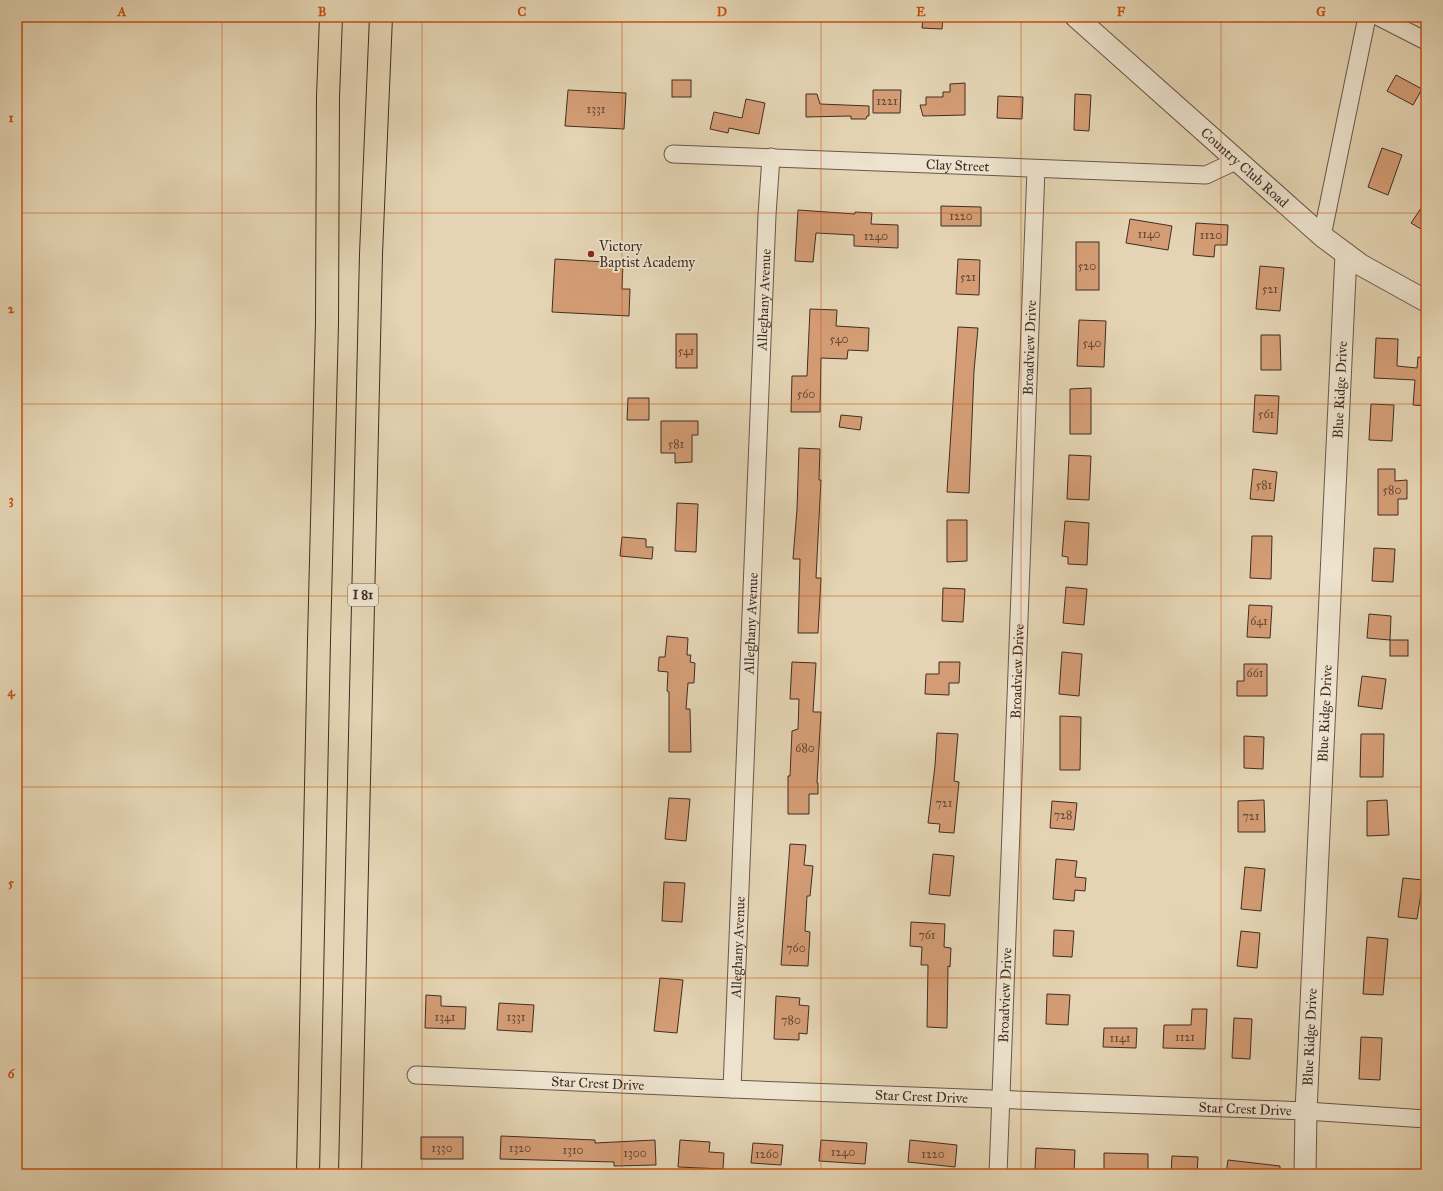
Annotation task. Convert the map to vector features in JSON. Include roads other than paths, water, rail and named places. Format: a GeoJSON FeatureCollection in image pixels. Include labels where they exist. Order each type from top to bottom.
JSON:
{"type":"FeatureCollection","features":[{"type":"Feature","properties":{"kind":"highway"},"geometry":{"type":"LineString","coordinates":[[308,1174],[327,323],[328,96],[331,17]]}},
{"type":"Feature","properties":{"kind":"highway","name":"I 81"},"geometry":{"type":"LineString","coordinates":[[350,1174],[371,254],[381,17]]}},
{"type":"Feature","properties":{"kind":"street","name":"Country Club Road"},"geometry":{"type":"LineString","coordinates":[[1076,17],[1322,236],[1361,265],[1426,301]]}},
{"type":"Feature","properties":{"kind":"street"},"geometry":{"type":"LineString","coordinates":[[1322,236],[1367,17]]}},
{"type":"Feature","properties":{"kind":"street"},"geometry":{"type":"LineString","coordinates":[[1379,17],[1426,41]]}},
{"type":"Feature","properties":{"kind":"street","name":"Clay Street"},"geometry":{"type":"LineString","coordinates":[[673,154],[1206,175],[1238,160]]}},
{"type":"Feature","properties":{"kind":"street","name":"Alleghany Avenue"},"geometry":{"type":"LineString","coordinates":[[732,1089],[766,223],[771,157]]}},
{"type":"Feature","properties":{"kind":"street","name":"Broadview Drive"},"geometry":{"type":"LineString","coordinates":[[998,1174],[1036,169]]}},
{"type":"Feature","properties":{"kind":"street","name":"Blue Ridge Drive"},"geometry":{"type":"LineString","coordinates":[[1304,1174],[1346,254]]}},
{"type":"Feature","properties":{"kind":"street","name":"Star Crest Drive"},"geometry":{"type":"LineString","coordinates":[[416,1075],[732,1089],[1306,1111],[1426,1119]]}},
{"type":"Feature","properties":{"kind":"place","name":"Victory Baptist Academy"},"geometry":{"type":"Point","coordinates":[591,254]}}]}
